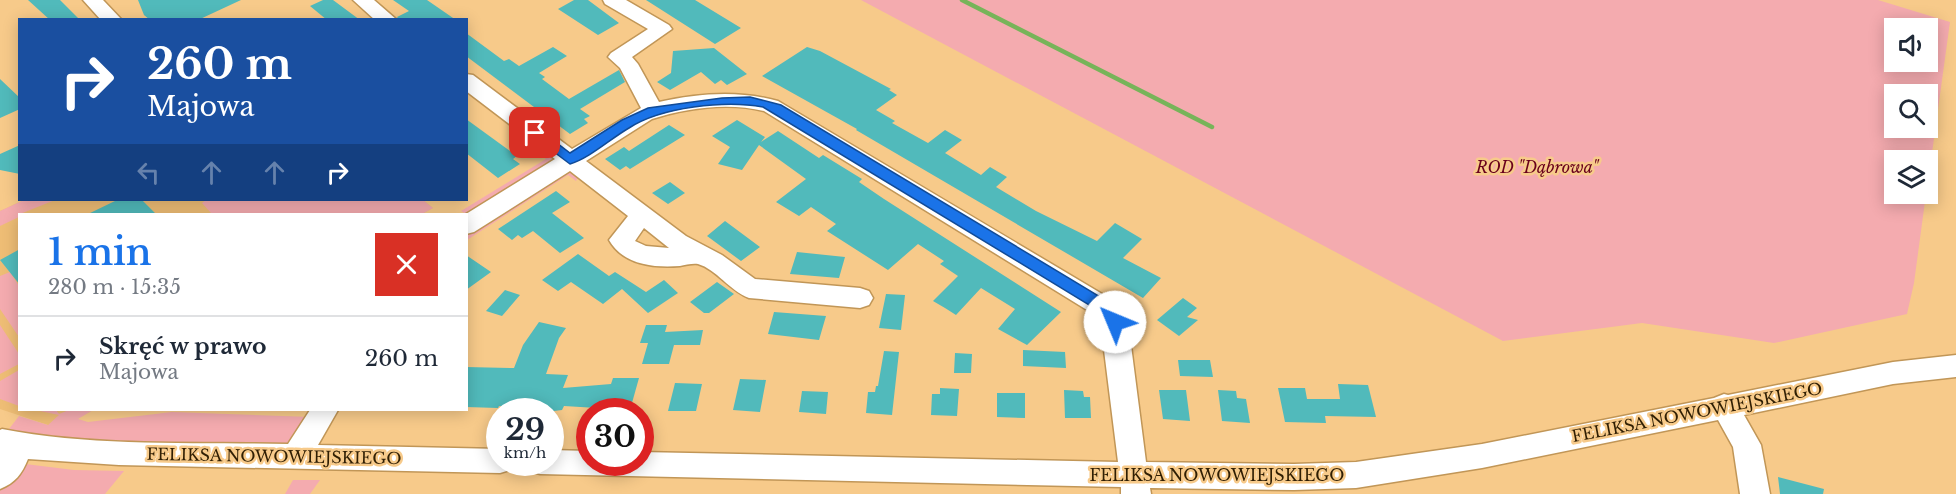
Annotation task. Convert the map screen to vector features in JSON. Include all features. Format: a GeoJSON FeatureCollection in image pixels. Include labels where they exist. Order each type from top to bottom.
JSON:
{"type":"FeatureCollection","features":[{"type":"Feature","properties":{"kind":"street"},"geometry":{"type":"LineString","coordinates":[[92,0],[111,18]]}},
{"type":"Feature","properties":{"kind":"street"},"geometry":{"type":"LineString","coordinates":[[363,0],[386,18]]}},
{"type":"Feature","properties":{"kind":"street"},"geometry":{"type":"LineString","coordinates":[[612,0],[662,29],[618,57],[628,64],[652,111]]}},
{"type":"Feature","properties":{"kind":"street"},"geometry":{"type":"LineString","coordinates":[[468,82],[678,242],[713,261],[749,288],[860,298]]}},
{"type":"Feature","properties":{"kind":"street"},"geometry":{"type":"LineString","coordinates":[[468,225],[627,123],[652,111],[722,102],[750,101],[776,108],[1113,314],[1135,485]]}},
{"type":"Feature","properties":{"kind":"street"},"geometry":{"type":"LineString","coordinates":[[642,215],[624,234],[621,240],[624,246],[632,251],[665,258],[699,254]]}},
{"type":"Feature","properties":{"kind":"street","name":"FELIKSA NOWOWIEJSKIEGO"},"geometry":{"type":"LineString","coordinates":[[564,463],[1135,485],[1356,475],[1482,456],[1724,405],[1893,373],[1956,366]]}},
{"type":"Feature","properties":{"kind":"street"},"geometry":{"type":"LineString","coordinates":[[1724,405],[1747,445],[1755,494]]}},
{"type":"Feature","properties":{"kind":"street"},"geometry":{"type":"LineString","coordinates":[[296,457],[323,411]]}},
{"type":"Feature","properties":{"kind":"street","name":"FELIKSA NOWOWIEJSKIEGO"},"geometry":{"type":"LineString","coordinates":[[6,457],[48,450],[486,461]]}},
{"type":"Feature","properties":{"kind":"shaded area"},"geometry":{"type":"Polygon","coordinates":[[[22,201],[424,201],[433,208],[424,213],[18,213],[18,411],[91,411],[65,426],[48,425],[0,409],[0,211],[22,201]]]}},
{"type":"Feature","properties":{"kind":"green space","name":"ROD \"Dąbrowa\""},"geometry":{"type":"Polygon","coordinates":[[[861,0],[1878,0],[1937,18],[1884,18],[1884,72],[1938,72],[1938,18],[1950,22],[1938,109],[1938,84],[1884,84],[1884,138],[1934,138],[1932,150],[1884,150],[1884,204],[1925,204],[1914,283],[1907,314],[1774,343],[1642,323],[1503,341],[861,0]]]}},
{"type":"Feature","properties":{"kind":"green space"},"geometry":{"type":"Polygon","coordinates":[[[545,148],[556,158],[554,163],[468,213],[461,211],[546,159],[539,152],[545,148]]]}},
{"type":"Feature","properties":{"kind":"green space"},"geometry":{"type":"Polygon","coordinates":[[[569,169],[579,175],[576,181],[568,175],[468,239],[468,232],[569,169]]]}},
{"type":"Feature","properties":{"kind":"green space"},"geometry":{"type":"Polygon","coordinates":[[[22,201],[52,201],[18,213],[18,217],[0,226],[0,211],[22,201]]]}},
{"type":"Feature","properties":{"kind":"green space"},"geometry":{"type":"Polygon","coordinates":[[[205,201],[424,201],[433,208],[424,213],[211,213],[202,203],[205,201]]]}},
{"type":"Feature","properties":{"kind":"green space"},"geometry":{"type":"Polygon","coordinates":[[[10,272],[18,284],[18,336],[0,309],[0,276],[10,272]]]}},
{"type":"Feature","properties":{"kind":"green space"},"geometry":{"type":"Polygon","coordinates":[[[0,325],[18,352],[18,365],[0,374],[0,325]]]}},
{"type":"Feature","properties":{"kind":"green space"},"geometry":{"type":"Polygon","coordinates":[[[18,371],[18,406],[0,399],[0,381],[18,371]]]}},
{"type":"Feature","properties":{"kind":"green space"},"geometry":{"type":"Polygon","coordinates":[[[40,411],[57,411],[59,414],[66,411],[91,411],[78,419],[88,422],[172,412],[311,417],[297,437],[283,447],[111,443],[9,429],[19,416],[48,425],[59,415],[40,411]]]}},
{"type":"Feature","properties":{"kind":"green space"},"geometry":{"type":"Polygon","coordinates":[[[9,462],[74,470],[124,471],[105,494],[0,494],[0,464],[9,462]]]}},
{"type":"Feature","properties":{"kind":"green space"},"geometry":{"type":"Polygon","coordinates":[[[293,480],[320,480],[310,494],[285,494],[293,480]]]}},
{"type":"Feature","properties":{"kind":"building"},"geometry":{"type":"Polygon","coordinates":[[[28,0],[60,0],[78,18],[48,18],[28,0]]]}},
{"type":"Feature","properties":{"kind":"building"},"geometry":{"type":"Polygon","coordinates":[[[138,0],[241,0],[202,18],[148,18],[138,0]]]}},
{"type":"Feature","properties":{"kind":"building"},"geometry":{"type":"Polygon","coordinates":[[[323,0],[333,0],[357,18],[325,18],[310,6],[323,0]]]}},
{"type":"Feature","properties":{"kind":"building"},"geometry":{"type":"Polygon","coordinates":[[[393,0],[427,0],[453,18],[397,17],[409,11],[393,0]]]}},
{"type":"Feature","properties":{"kind":"building"},"geometry":{"type":"Polygon","coordinates":[[[574,0],[588,0],[619,23],[598,35],[558,9],[574,0]]]}},
{"type":"Feature","properties":{"kind":"building"},"geometry":{"type":"Polygon","coordinates":[[[646,0],[695,0],[741,28],[715,44],[646,0]]]}},
{"type":"Feature","properties":{"kind":"building"},"geometry":{"type":"Polygon","coordinates":[[[468,34],[504,61],[509,59],[519,66],[553,47],[567,56],[539,73],[545,77],[542,79],[569,99],[619,70],[625,82],[580,109],[590,116],[584,119],[588,123],[570,134],[468,58],[468,34]]]}},
{"type":"Feature","properties":{"kind":"building"},"geometry":{"type":"Polygon","coordinates":[[[807,47],[820,51],[891,89],[889,90],[897,95],[876,110],[895,121],[892,123],[928,143],[945,130],[962,140],[945,153],[981,175],[990,167],[1007,177],[996,187],[1036,211],[1097,241],[1115,223],[1142,239],[1123,258],[1161,278],[1143,298],[857,129],[762,76],[807,47]]]}},
{"type":"Feature","properties":{"kind":"building"},"geometry":{"type":"Polygon","coordinates":[[[714,48],[747,74],[727,85],[721,80],[715,84],[701,72],[670,90],[657,82],[671,73],[673,51],[714,48]]]}},
{"type":"Feature","properties":{"kind":"building"},"geometry":{"type":"Polygon","coordinates":[[[0,79],[18,96],[18,110],[0,118],[0,79]]]}},
{"type":"Feature","properties":{"kind":"building"},"geometry":{"type":"Polygon","coordinates":[[[468,120],[517,156],[513,159],[520,164],[498,178],[468,155],[468,120]]]}},
{"type":"Feature","properties":{"kind":"building"},"geometry":{"type":"Polygon","coordinates":[[[737,120],[765,137],[761,142],[778,131],[819,158],[823,155],[862,179],[859,182],[884,199],[1061,312],[1027,345],[998,329],[1015,309],[981,288],[956,315],[933,301],[958,276],[940,264],[944,261],[918,244],[888,270],[827,231],[836,224],[811,207],[799,216],[776,202],[806,179],[759,145],[742,170],[718,164],[730,147],[712,136],[737,120]]]}},
{"type":"Feature","properties":{"kind":"building"},"geometry":{"type":"Polygon","coordinates":[[[669,125],[685,135],[630,169],[626,166],[620,170],[605,159],[624,147],[629,151],[669,125]]]}},
{"type":"Feature","properties":{"kind":"building"},"geometry":{"type":"Polygon","coordinates":[[[18,146],[18,174],[0,170],[0,154],[18,146]]]}},
{"type":"Feature","properties":{"kind":"building"},"geometry":{"type":"Polygon","coordinates":[[[670,182],[685,193],[668,204],[652,193],[670,182]]]}},
{"type":"Feature","properties":{"kind":"building"},"geometry":{"type":"Polygon","coordinates":[[[556,191],[570,202],[552,213],[584,238],[560,253],[533,231],[522,238],[518,235],[512,240],[498,229],[556,191]]]}},
{"type":"Feature","properties":{"kind":"building"},"geometry":{"type":"Polygon","coordinates":[[[115,201],[143,201],[155,213],[90,213],[115,201]]]}},
{"type":"Feature","properties":{"kind":"building"},"geometry":{"type":"Polygon","coordinates":[[[725,221],[760,247],[741,261],[707,236],[725,221]]]}},
{"type":"Feature","properties":{"kind":"building"},"geometry":{"type":"Polygon","coordinates":[[[18,250],[18,282],[0,260],[18,250]]]}},
{"type":"Feature","properties":{"kind":"building"},"geometry":{"type":"Polygon","coordinates":[[[797,252],[845,257],[839,278],[790,274],[797,252]]]}},
{"type":"Feature","properties":{"kind":"building"},"geometry":{"type":"Polygon","coordinates":[[[578,254],[609,276],[615,272],[646,292],[664,280],[678,293],[648,313],[622,289],[603,304],[571,282],[558,291],[542,280],[578,254]]]}},
{"type":"Feature","properties":{"kind":"building"},"geometry":{"type":"Polygon","coordinates":[[[468,256],[491,272],[468,289],[468,256]]]}},
{"type":"Feature","properties":{"kind":"building"},"geometry":{"type":"Polygon","coordinates":[[[717,282],[734,294],[709,313],[704,313],[690,302],[717,282]]]}},
{"type":"Feature","properties":{"kind":"building"},"geometry":{"type":"Polygon","coordinates":[[[505,290],[520,295],[502,316],[486,311],[505,290]]]}},
{"type":"Feature","properties":{"kind":"building"},"geometry":{"type":"Polygon","coordinates":[[[886,294],[905,295],[901,330],[879,328],[886,294]]]}},
{"type":"Feature","properties":{"kind":"building"},"geometry":{"type":"Polygon","coordinates":[[[1183,298],[1197,308],[1187,317],[1198,320],[1179,336],[1157,320],[1183,298]]]}},
{"type":"Feature","properties":{"kind":"building"},"geometry":{"type":"Polygon","coordinates":[[[774,312],[826,316],[819,340],[768,334],[774,312]]]}},
{"type":"Feature","properties":{"kind":"building"},"geometry":{"type":"Polygon","coordinates":[[[539,322],[566,328],[559,338],[546,374],[568,375],[563,388],[611,384],[613,378],[639,378],[633,398],[576,398],[576,407],[564,406],[564,398],[486,398],[486,408],[468,407],[468,367],[514,368],[523,345],[539,322]]]}},
{"type":"Feature","properties":{"kind":"building"},"geometry":{"type":"Polygon","coordinates":[[[646,325],[667,325],[665,332],[703,330],[700,345],[674,345],[669,364],[642,364],[648,343],[640,343],[646,325]]]}},
{"type":"Feature","properties":{"kind":"building"},"geometry":{"type":"Polygon","coordinates":[[[1023,350],[1065,352],[1066,368],[1023,366],[1023,350]]]}},
{"type":"Feature","properties":{"kind":"building"},"geometry":{"type":"Polygon","coordinates":[[[884,351],[899,352],[892,415],[866,413],[868,392],[875,392],[878,386],[884,351]]]}},
{"type":"Feature","properties":{"kind":"building"},"geometry":{"type":"Polygon","coordinates":[[[955,353],[972,354],[971,373],[954,373],[955,353]]]}},
{"type":"Feature","properties":{"kind":"building"},"geometry":{"type":"Polygon","coordinates":[[[1178,360],[1210,360],[1213,377],[1180,376],[1178,360]]]}},
{"type":"Feature","properties":{"kind":"building"},"geometry":{"type":"Polygon","coordinates":[[[740,379],[766,380],[760,412],[733,410],[740,379]]]}},
{"type":"Feature","properties":{"kind":"building"},"geometry":{"type":"Polygon","coordinates":[[[675,383],[702,384],[696,411],[668,411],[675,383]]]}},
{"type":"Feature","properties":{"kind":"building"},"geometry":{"type":"Polygon","coordinates":[[[1338,384],[1368,385],[1376,417],[1325,416],[1326,423],[1285,422],[1278,388],[1305,388],[1307,399],[1340,399],[1338,384]]]}},
{"type":"Feature","properties":{"kind":"building"},"geometry":{"type":"Polygon","coordinates":[[[940,388],[959,389],[957,416],[931,415],[932,394],[940,394],[940,388]]]}},
{"type":"Feature","properties":{"kind":"building"},"geometry":{"type":"Polygon","coordinates":[[[1064,390],[1083,391],[1084,397],[1090,397],[1091,418],[1065,418],[1064,390]]]}},
{"type":"Feature","properties":{"kind":"building"},"geometry":{"type":"Polygon","coordinates":[[[1159,390],[1186,390],[1190,421],[1163,419],[1159,390]]]}},
{"type":"Feature","properties":{"kind":"building"},"geometry":{"type":"Polygon","coordinates":[[[1218,390],[1236,391],[1237,398],[1246,399],[1250,423],[1222,421],[1218,390]]]}},
{"type":"Feature","properties":{"kind":"building"},"geometry":{"type":"Polygon","coordinates":[[[802,391],[828,392],[826,414],[799,412],[802,391]]]}},
{"type":"Feature","properties":{"kind":"building"},"geometry":{"type":"Polygon","coordinates":[[[997,393],[1025,393],[1025,418],[997,417],[997,393]]]}},
{"type":"Feature","properties":{"kind":"building"},"geometry":{"type":"Polygon","coordinates":[[[1778,477],[1824,489],[1823,494],[1780,494],[1778,477]]]}},
{"type":"Feature","properties":{"kind":"waterway"},"geometry":{"type":"LineString","coordinates":[[962,0],[1212,127]]}},
{"type":"Feature","properties":{"kind":"route"},"geometry":{"type":"LineString","coordinates":[[535,133],[570,160],[627,123],[652,111],[698,103],[750,101],[766,104],[1101,305],[1113,314],[1115,322]]}}]}
